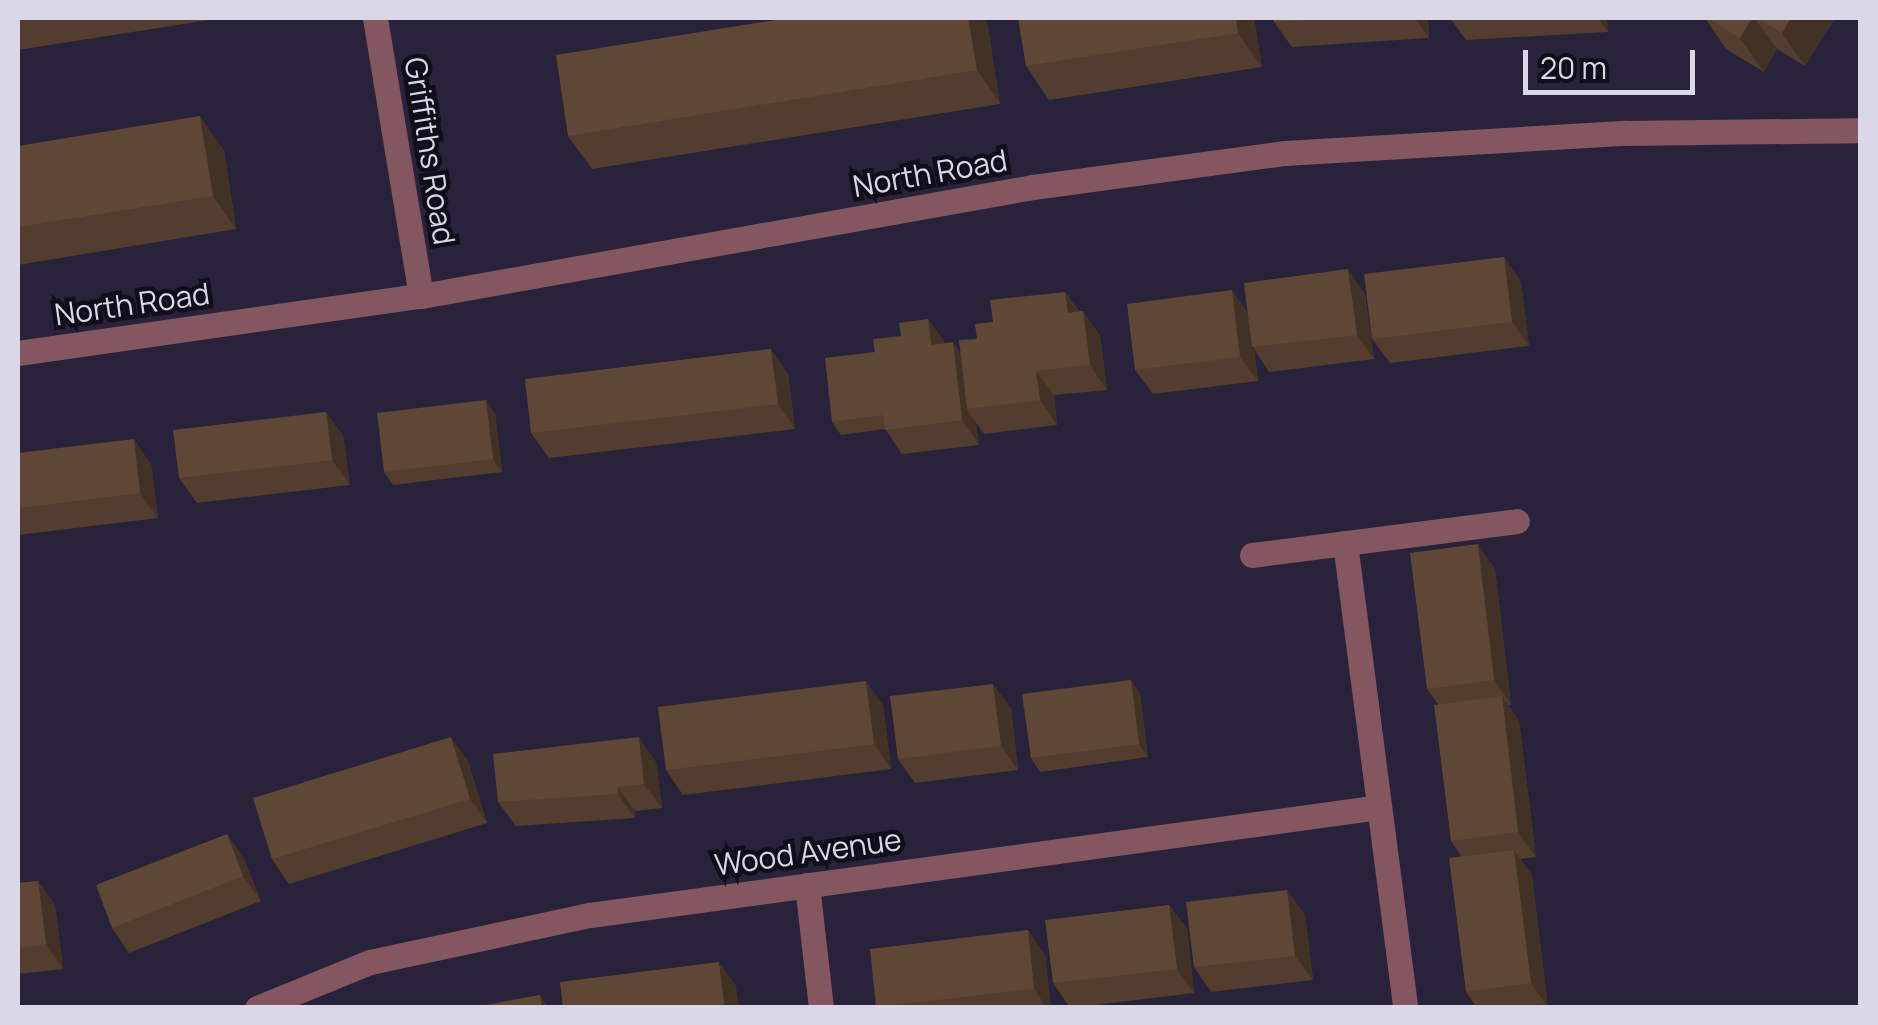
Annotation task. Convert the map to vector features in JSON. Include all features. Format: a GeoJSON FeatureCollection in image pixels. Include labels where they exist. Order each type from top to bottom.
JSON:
{"type":"FeatureCollection","features":[{"type":"Feature","properties":{"kind":"street","name":"Griffiths Road"},"geometry":{"type":"LineString","coordinates":[[375,18],[422,296]]}},
{"type":"Feature","properties":{"kind":"street","name":"North Road"},"geometry":{"type":"LineString","coordinates":[[18,353],[422,296],[1033,188],[1285,153],[1626,133],[1860,130]]}},
{"type":"Feature","properties":{"kind":"street"},"geometry":{"type":"LineString","coordinates":[[1252,555],[1517,520]]}},
{"type":"Feature","properties":{"kind":"street"},"geometry":{"type":"LineString","coordinates":[[1345,543],[1405,1008]]}},
{"type":"Feature","properties":{"kind":"street","name":"Wood Avenue"},"geometry":{"type":"LineString","coordinates":[[258,1008],[370,962],[590,914],[1379,807]]}},
{"type":"Feature","properties":{"kind":"street"},"geometry":{"type":"LineString","coordinates":[[807,885],[822,1008]]}},
{"type":"Feature","properties":{"kind":"building"},"geometry":{"type":"Polygon","coordinates":[[[788,18],[968,18],[977,70],[568,136],[556,55],[788,18]]]}},
{"type":"Feature","properties":{"kind":"building"},"geometry":{"type":"Polygon","coordinates":[[[1018,18],[1236,18],[1238,33],[1026,66],[1018,18]]]}},
{"type":"Feature","properties":{"kind":"building"},"geometry":{"type":"Polygon","coordinates":[[[1274,18],[1343,18],[1274,22],[1274,18]]]}},
{"type":"Feature","properties":{"kind":"building"},"geometry":{"type":"Polygon","coordinates":[[[1707,18],[1752,18],[1740,38],[1707,18]]]}},
{"type":"Feature","properties":{"kind":"building"},"geometry":{"type":"Polygon","coordinates":[[[1756,18],[1791,18],[1782,33],[1756,18]]]}},
{"type":"Feature","properties":{"kind":"building"},"geometry":{"type":"Polygon","coordinates":[[[200,116],[213,196],[18,227],[18,146],[200,116]]]}},
{"type":"Feature","properties":{"kind":"building"},"geometry":{"type":"Polygon","coordinates":[[[1504,257],[1512,322],[1372,339],[1364,274],[1504,257]]]}},
{"type":"Feature","properties":{"kind":"building"},"geometry":{"type":"Polygon","coordinates":[[[1348,269],[1357,335],[1252,347],[1244,283],[1348,269]]]}},
{"type":"Feature","properties":{"kind":"building"},"geometry":{"type":"Polygon","coordinates":[[[1232,290],[1240,357],[1135,370],[1127,304],[1232,290]]]}},
{"type":"Feature","properties":{"kind":"building"},"geometry":{"type":"Polygon","coordinates":[[[1065,292],[1068,313],[1083,311],[1090,365],[1036,371],[1040,400],[967,409],[959,340],[977,339],[975,324],[993,322],[990,300],[1065,292]]]}},
{"type":"Feature","properties":{"kind":"building"},"geometry":{"type":"Polygon","coordinates":[[[928,319],[931,345],[953,342],[962,420],[885,430],[873,339],[901,336],[899,323],[928,319]]]}},
{"type":"Feature","properties":{"kind":"building"},"geometry":{"type":"Polygon","coordinates":[[[771,349],[778,404],[531,433],[525,379],[771,349]]]}},
{"type":"Feature","properties":{"kind":"building"},"geometry":{"type":"Polygon","coordinates":[[[875,352],[883,415],[832,422],[825,358],[875,352]]]}},
{"type":"Feature","properties":{"kind":"building"},"geometry":{"type":"Polygon","coordinates":[[[486,400],[493,459],[384,472],[377,413],[486,400]]]}},
{"type":"Feature","properties":{"kind":"building"},"geometry":{"type":"Polygon","coordinates":[[[326,412],[332,460],[179,478],[173,430],[326,412]]]}},
{"type":"Feature","properties":{"kind":"building"},"geometry":{"type":"Polygon","coordinates":[[[134,439],[140,493],[18,508],[18,453],[134,439]]]}},
{"type":"Feature","properties":{"kind":"building"},"geometry":{"type":"Polygon","coordinates":[[[1478,544],[1494,680],[1427,689],[1410,553],[1478,544]]]}},
{"type":"Feature","properties":{"kind":"building"},"geometry":{"type":"Polygon","coordinates":[[[1131,680],[1139,744],[1031,758],[1022,694],[1131,680]]]}},
{"type":"Feature","properties":{"kind":"building"},"geometry":{"type":"Polygon","coordinates":[[[866,681],[874,744],[666,770],[658,707],[866,681]]]}},
{"type":"Feature","properties":{"kind":"building"},"geometry":{"type":"Polygon","coordinates":[[[993,684],[1001,746],[898,759],[890,696],[993,684]]]}},
{"type":"Feature","properties":{"kind":"building"},"geometry":{"type":"Polygon","coordinates":[[[1502,696],[1518,832],[1451,841],[1434,705],[1502,696]]]}},
{"type":"Feature","properties":{"kind":"building"},"geometry":{"type":"Polygon","coordinates":[[[451,737],[470,799],[272,859],[253,798],[451,737]]]}},
{"type":"Feature","properties":{"kind":"building"},"geometry":{"type":"Polygon","coordinates":[[[639,737],[644,784],[618,787],[618,794],[498,802],[493,754],[639,737]]]}},
{"type":"Feature","properties":{"kind":"building"},"geometry":{"type":"Polygon","coordinates":[[[227,834],[243,876],[112,928],[96,885],[227,834]]]}},
{"type":"Feature","properties":{"kind":"building"},"geometry":{"type":"Polygon","coordinates":[[[1514,850],[1531,983],[1466,992],[1449,858],[1514,850]]]}},
{"type":"Feature","properties":{"kind":"building"},"geometry":{"type":"Polygon","coordinates":[[[38,881],[46,944],[18,948],[18,883],[38,881]]]}},
{"type":"Feature","properties":{"kind":"building"},"geometry":{"type":"Polygon","coordinates":[[[1287,890],[1295,956],[1194,967],[1186,902],[1287,890]]]}},
{"type":"Feature","properties":{"kind":"building"},"geometry":{"type":"Polygon","coordinates":[[[1169,905],[1177,969],[1053,983],[1045,920],[1169,905]]]}},
{"type":"Feature","properties":{"kind":"building"},"geometry":{"type":"Polygon","coordinates":[[[1028,930],[1034,989],[876,1007],[870,949],[1028,930]]]}},
{"type":"Feature","properties":{"kind":"building"},"geometry":{"type":"Polygon","coordinates":[[[719,962],[725,1008],[563,1008],[560,982],[719,962]]]}},
{"type":"Feature","properties":{"kind":"building"},"geometry":{"type":"Polygon","coordinates":[[[540,995],[542,1008],[469,1008],[540,995]]]}}]}
